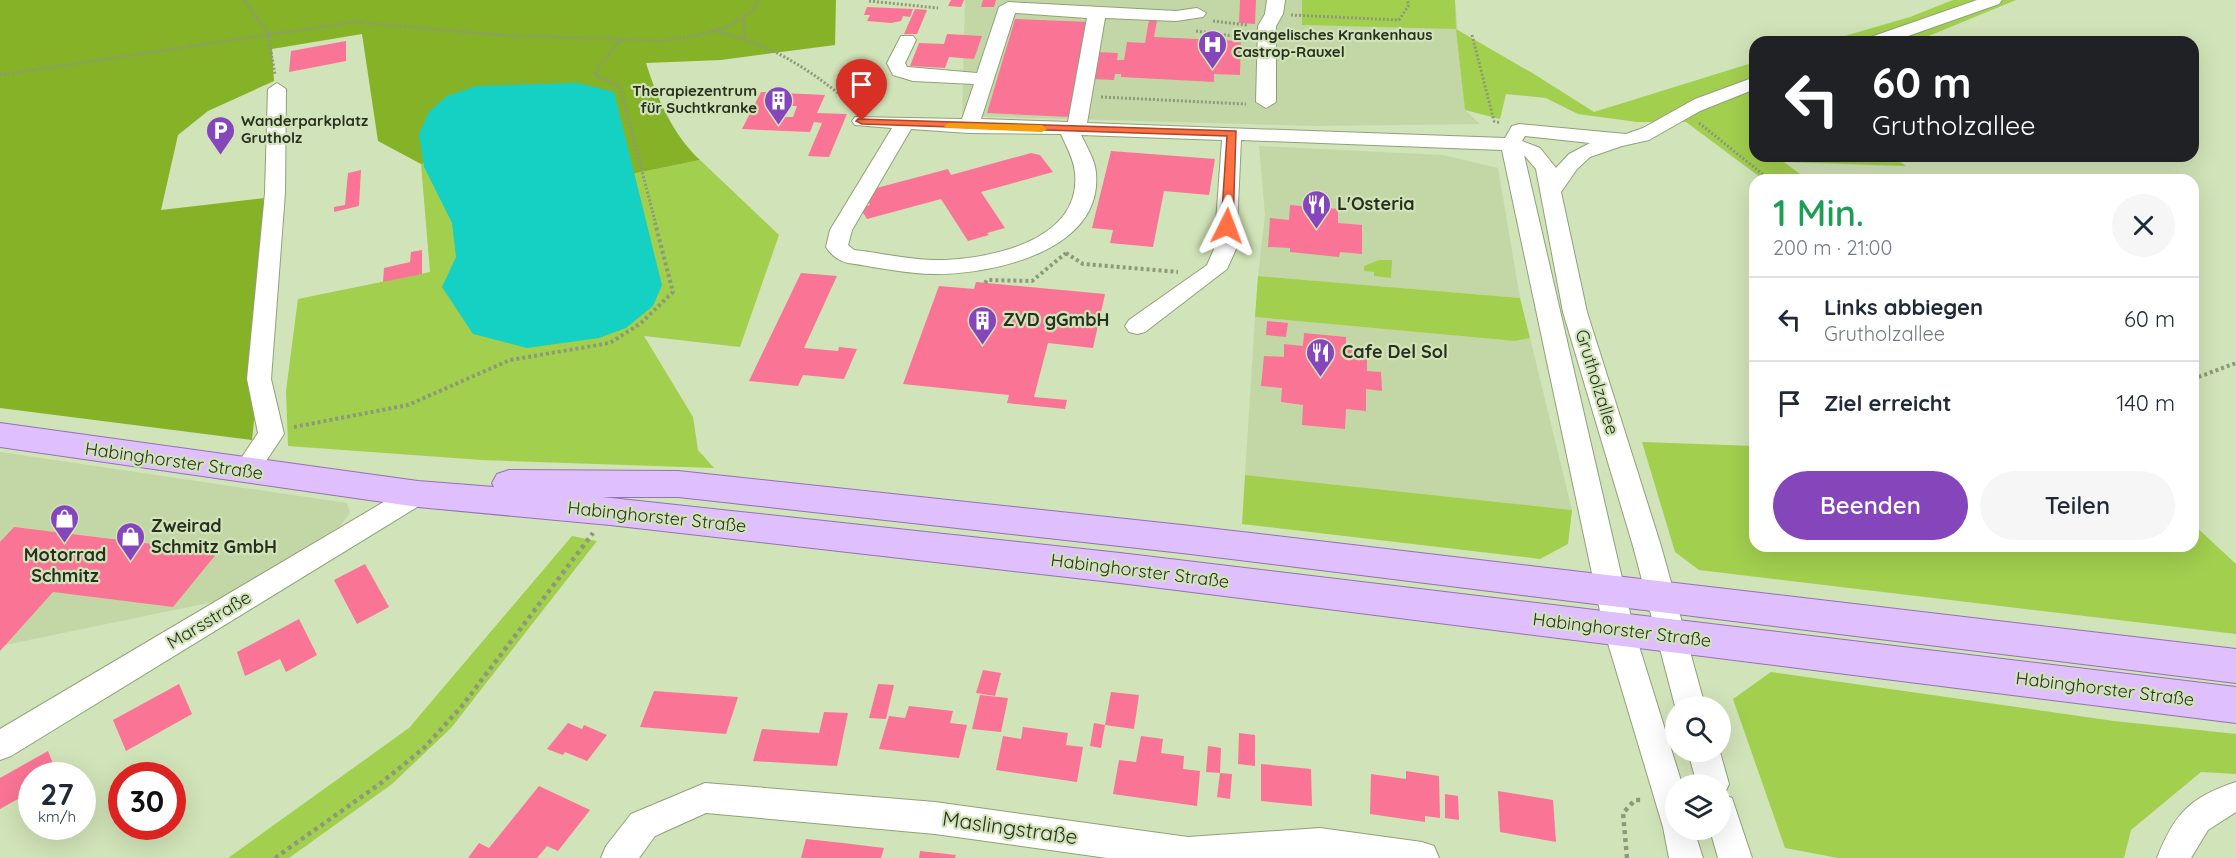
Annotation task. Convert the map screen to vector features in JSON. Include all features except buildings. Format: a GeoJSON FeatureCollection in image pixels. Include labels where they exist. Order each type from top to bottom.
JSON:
{"type":"FeatureCollection","features":[{"type":"Feature","properties":{"kind":"main road","name":"Habinghorster Straße"},"geometry":{"type":"LineString","coordinates":[[0,435],[44,441],[257,454],[510,483],[678,484],[1182,539],[2236,666]]}},
{"type":"Feature","properties":{"kind":"main road","name":"Habinghorster Straße"},"geometry":{"type":"LineString","coordinates":[[257,454],[418,494],[610,511],[1120,568],[2236,705]]}},
{"type":"Feature","properties":{"kind":"main road"},"geometry":{"type":"LineString","coordinates":[[418,494],[434,486],[475,489],[510,483]]}},
{"type":"Feature","properties":{"kind":"street"},"geometry":{"type":"LineString","coordinates":[[1258,103],[1267,26],[1274,14],[1276,0]]}},
{"type":"Feature","properties":{"kind":"street"},"geometry":{"type":"LineString","coordinates":[[1891,36],[1993,0]]}},
{"type":"Feature","properties":{"kind":"street"},"geometry":{"type":"LineString","coordinates":[[969,127],[1008,7],[1165,16],[1197,13]]}},
{"type":"Feature","properties":{"kind":"street"},"geometry":{"type":"LineString","coordinates":[[904,124],[841,230],[837,247],[848,256],[943,266],[998,260],[1041,243],[1058,233],[1083,204],[1087,174],[1073,129],[1097,13]]}},
{"type":"Feature","properties":{"kind":"street"},"geometry":{"type":"LineString","coordinates":[[907,40],[896,63],[900,71],[913,75],[985,79]]}},
{"type":"Feature","properties":{"kind":"street"},"geometry":{"type":"LineString","coordinates":[[1515,137],[1626,140],[1643,138],[1685,111],[1749,85]]}},
{"type":"Feature","properties":{"kind":"street"},"geometry":{"type":"LineString","coordinates":[[257,454],[259,379],[275,193],[277,89]]}},
{"type":"Feature","properties":{"kind":"street","name":"Grutholzallee"},"geometry":{"type":"LineString","coordinates":[[862,121],[969,127],[1515,137],[1540,158],[1546,168],[1575,312],[1661,598],[1687,696]]}},
{"type":"Feature","properties":{"kind":"street"},"geometry":{"type":"LineString","coordinates":[[1137,326],[1208,276],[1216,269],[1226,249],[1232,133]]}},
{"type":"Feature","properties":{"kind":"street","name":"Grutholzallee"},"geometry":{"type":"LineString","coordinates":[[1515,137],[1538,276],[1619,630],[1665,783]]}},
{"type":"Feature","properties":{"kind":"street"},"geometry":{"type":"LineString","coordinates":[[1551,192],[1566,166],[1583,152],[1626,140]]}},
{"type":"Feature","properties":{"kind":"street","name":"Marsstraße"},"geometry":{"type":"LineString","coordinates":[[0,746],[418,494]]}},
{"type":"Feature","properties":{"kind":"street"},"geometry":{"type":"LineString","coordinates":[[2174,858],[2182,834],[2202,814],[2224,800],[2236,797]]}},
{"type":"Feature","properties":{"kind":"street","name":"Maslingstraße"},"geometry":{"type":"LineString","coordinates":[[626,854],[643,825],[705,798],[935,818],[1188,856],[1320,844],[1422,858]]}},
{"type":"Feature","properties":{"kind":"street"},"geometry":{"type":"LineString","coordinates":[[1681,840],[1686,858]]}},
{"type":"Feature","properties":{"kind":"street"},"geometry":{"type":"LineString","coordinates":[[1729,840],[1735,858]]}},
{"type":"Feature","properties":{"kind":"path"},"geometry":{"type":"LineString","coordinates":[[244,0],[268,33],[277,89]]}},
{"type":"Feature","properties":{"kind":"path"},"geometry":{"type":"LineString","coordinates":[[0,75],[268,33],[354,22],[397,22],[518,36],[647,42],[711,31],[743,19],[753,12],[759,0]]}},
{"type":"Feature","properties":{"kind":"path"},"geometry":{"type":"LineString","coordinates":[[1289,15],[1399,20],[1409,5],[1407,0]]}},
{"type":"Feature","properties":{"kind":"path"},"geometry":{"type":"LineString","coordinates":[[869,1],[938,8]]}},
{"type":"Feature","properties":{"kind":"path"},"geometry":{"type":"LineString","coordinates":[[1165,16],[1164,27],[1256,39]]}},
{"type":"Feature","properties":{"kind":"path"},"geometry":{"type":"LineString","coordinates":[[743,19],[745,38]]}},
{"type":"Feature","properties":{"kind":"path"},"geometry":{"type":"LineString","coordinates":[[711,31],[745,38],[809,72],[861,112],[862,121]]}},
{"type":"Feature","properties":{"kind":"path"},"geometry":{"type":"LineString","coordinates":[[1472,35],[1494,121],[1515,137]]}},
{"type":"Feature","properties":{"kind":"path"},"geometry":{"type":"LineString","coordinates":[[257,454],[308,423],[408,405],[510,360],[610,343],[641,323],[673,291],[620,87],[594,74],[620,39]]}},
{"type":"Feature","properties":{"kind":"path"},"geometry":{"type":"LineString","coordinates":[[1080,97],[1258,103]]}},
{"type":"Feature","properties":{"kind":"path"},"geometry":{"type":"LineString","coordinates":[[1685,111],[1763,174]]}},
{"type":"Feature","properties":{"kind":"path"},"geometry":{"type":"LineString","coordinates":[[1066,253],[1083,264],[1208,276]]}},
{"type":"Feature","properties":{"kind":"path"},"geometry":{"type":"LineString","coordinates":[[2199,377],[2236,363]]}},
{"type":"Feature","properties":{"kind":"path"},"geometry":{"type":"LineString","coordinates":[[275,858],[381,783],[424,748],[462,706],[610,511]]}},
{"type":"Feature","properties":{"kind":"path"},"geometry":{"type":"LineString","coordinates":[[1627,858],[1623,813],[1635,800],[1642,800]]}},
{"type":"Feature","properties":{"kind":"shaded area","name":"Evangelisches Krankenhaus Castrop-Rauxel"},"geometry":{"type":"Polygon","coordinates":[[[965,0],[1455,0],[1465,110],[1480,124],[1316,126],[962,116],[965,0]]]}},
{"type":"Feature","properties":{"kind":"shaded area"},"geometry":{"type":"Polygon","coordinates":[[[1259,146],[1443,155],[1498,168],[1520,298],[1258,276],[1265,215],[1259,146]]]}},
{"type":"Feature","properties":{"kind":"shaded area"},"geometry":{"type":"Polygon","coordinates":[[[1255,317],[1515,341],[1530,338],[1572,510],[1245,475],[1255,317]]]}},
{"type":"Feature","properties":{"kind":"shaded area"},"geometry":{"type":"Polygon","coordinates":[[[0,452],[347,503],[350,513],[340,526],[218,601],[0,646],[0,452]]]}},
{"type":"Feature","properties":{"kind":"green space"},"geometry":{"type":"Polygon","coordinates":[[[0,0],[836,0],[835,45],[721,60],[646,63],[655,89],[674,128],[700,160],[617,177],[583,119],[421,164],[378,141],[362,34],[272,49],[274,81],[208,111],[178,135],[161,210],[265,198],[258,382],[252,440],[0,408],[0,0]]]}},
{"type":"Feature","properties":{"kind":"green space"},"geometry":{"type":"Polygon","coordinates":[[[1302,0],[1455,0],[1456,29],[1302,25],[1302,0]]]}},
{"type":"Feature","properties":{"kind":"green space"},"geometry":{"type":"Polygon","coordinates":[[[1953,0],[2016,0],[1929,36],[1845,36],[1910,17],[1953,0]]]}},
{"type":"Feature","properties":{"kind":"green space"},"geometry":{"type":"Polygon","coordinates":[[[1456,29],[1594,112],[1749,64],[1749,162],[1784,162],[1800,174],[1756,174],[1686,122],[1637,122],[1578,114],[1546,98],[1506,94],[1500,119],[1465,110],[1456,29]]]}},
{"type":"Feature","properties":{"kind":"green space"},"geometry":{"type":"Polygon","coordinates":[[[583,119],[617,177],[700,160],[779,235],[740,347],[644,336],[693,417],[698,450],[714,468],[482,460],[288,446],[286,391],[298,299],[430,272],[421,164],[583,119]]]}},
{"type":"Feature","properties":{"kind":"green space"},"geometry":{"type":"Polygon","coordinates":[[[1784,162],[1900,162],[1906,166],[1784,162]]]}},
{"type":"Feature","properties":{"kind":"green space"},"geometry":{"type":"Polygon","coordinates":[[[1379,260],[1392,260],[1391,278],[1374,276],[1374,272],[1364,271],[1364,266],[1379,260]]]}},
{"type":"Feature","properties":{"kind":"green space"},"geometry":{"type":"Polygon","coordinates":[[[1258,276],[1520,298],[1530,338],[1515,341],[1255,317],[1258,276]]]}},
{"type":"Feature","properties":{"kind":"green space"},"geometry":{"type":"Polygon","coordinates":[[[1642,442],[1749,446],[1749,552],[2199,552],[2199,530],[2236,564],[2236,634],[1699,570],[1675,552],[1642,442]]]}},
{"type":"Feature","properties":{"kind":"green space"},"geometry":{"type":"Polygon","coordinates":[[[1245,475],[1572,510],[1568,544],[1540,559],[1242,524],[1245,475]]]}},
{"type":"Feature","properties":{"kind":"green space"},"geometry":{"type":"Polygon","coordinates":[[[572,536],[597,541],[451,728],[392,784],[289,858],[228,858],[409,728],[572,536]]]}},
{"type":"Feature","properties":{"kind":"green space"},"geometry":{"type":"Polygon","coordinates":[[[1771,672],[2114,721],[2236,734],[2236,774],[2201,772],[2131,830],[2124,858],[1838,858],[1785,848],[1733,699],[1771,672]]]}},
{"type":"Feature","properties":{"kind":"water"},"geometry":{"type":"Polygon","coordinates":[[[578,83],[614,92],[662,285],[653,306],[626,328],[599,338],[527,348],[473,334],[442,287],[456,257],[452,223],[424,167],[419,134],[429,112],[447,96],[477,86],[578,83]]]}},
{"type":"Feature","properties":{"kind":"slow traffic"},"geometry":{"type":"LineString","coordinates":[[949,126],[1042,129]]}},
{"type":"Feature","properties":{"kind":"place","name":"Evangelisches Krankenhaus Castrop-Rauxel"},"geometry":{"type":"Point","coordinates":[1212,70]}},
{"type":"Feature","properties":{"kind":"place","name":"Therapiezentrum für Suchtkranke"},"geometry":{"type":"Point","coordinates":[778,126]}},
{"type":"Feature","properties":{"kind":"place","name":"Wanderparkplatz Grutholz"},"geometry":{"type":"Point","coordinates":[220,156]}},
{"type":"Feature","properties":{"kind":"place","name":"L'Osteria"},"geometry":{"type":"Point","coordinates":[1316,230]}},
{"type":"Feature","properties":{"kind":"place","name":"ZVD gGmbH"},"geometry":{"type":"Point","coordinates":[982,346]}},
{"type":"Feature","properties":{"kind":"place","name":"Cafe Del Sol"},"geometry":{"type":"Point","coordinates":[1321,378]}},
{"type":"Feature","properties":{"kind":"place","name":"Motorrad Schmitz"},"geometry":{"type":"Point","coordinates":[65,544]}},
{"type":"Feature","properties":{"kind":"place","name":"Zweirad Schmitz GmbH"},"geometry":{"type":"Point","coordinates":[130,562]}},
{"type":"Feature","properties":{"kind":"route"},"geometry":{"type":"LineString","coordinates":[[862,121],[969,127],[1232,133],[1227,226]]}}]}
